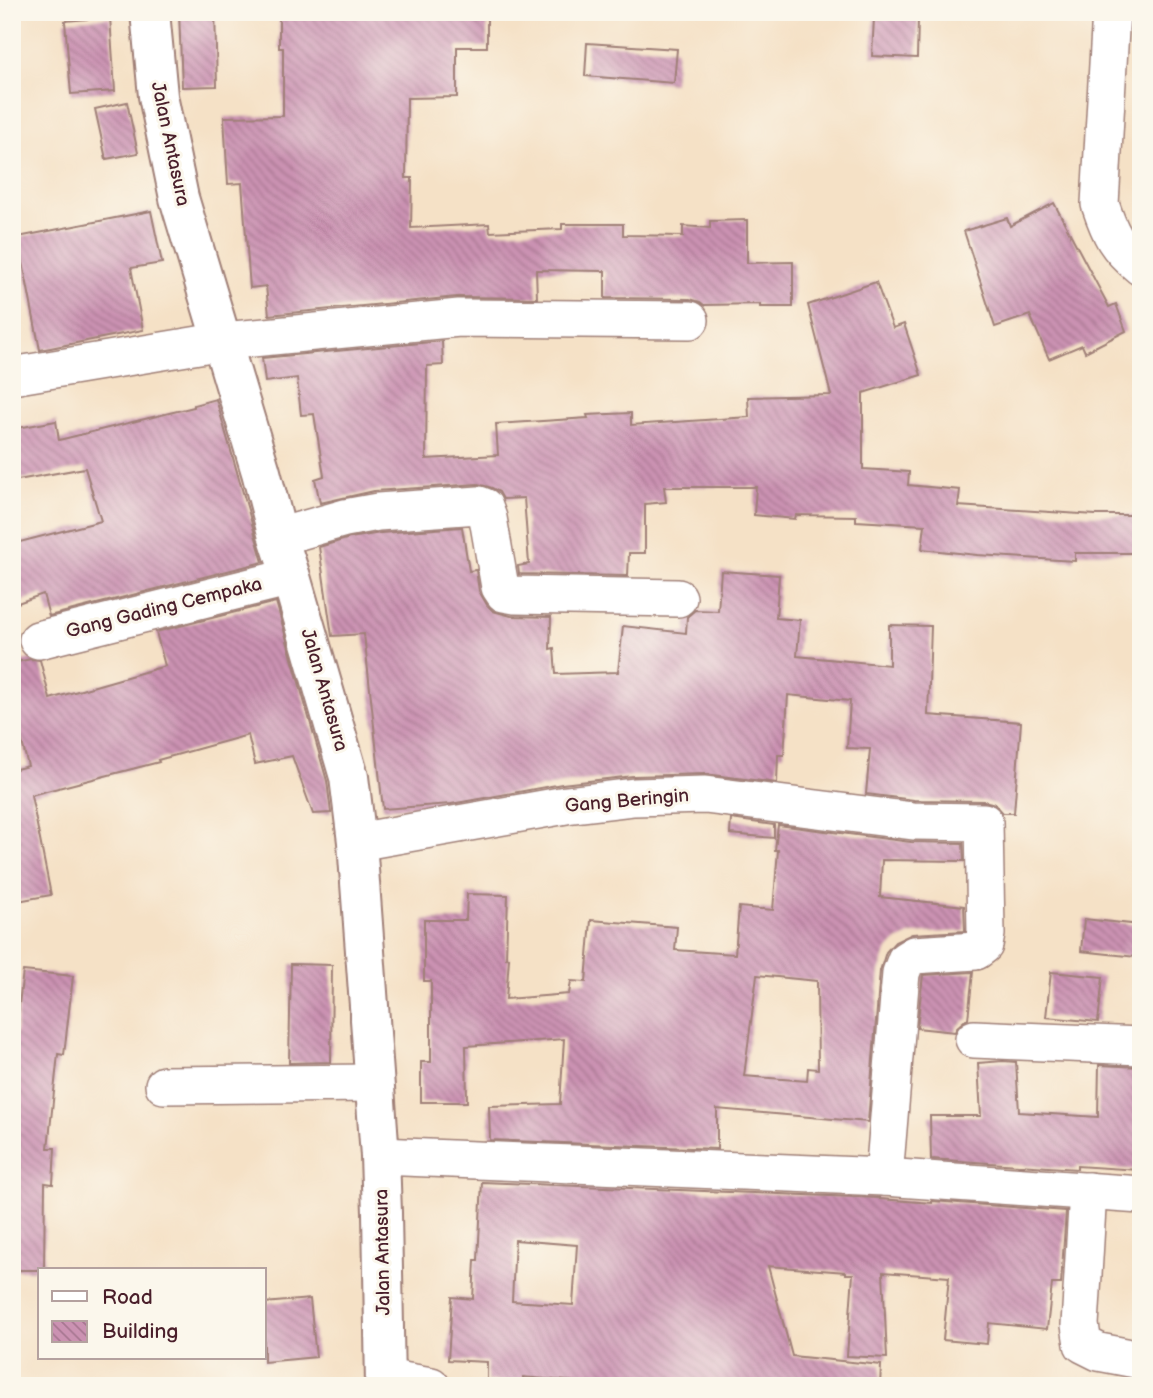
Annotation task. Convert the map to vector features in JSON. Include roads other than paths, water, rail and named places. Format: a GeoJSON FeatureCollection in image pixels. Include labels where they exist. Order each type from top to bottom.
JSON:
{"type":"FeatureCollection","features":[{"type":"Feature","properties":{"kind":"main road","name":"Jalan Antasura"},"geometry":{"type":"LineString","coordinates":[[150,12],[158,96],[179,198],[349,777],[357,842],[380,1156],[385,1382]]}},
{"type":"Feature","properties":{"kind":"street"},"geometry":{"type":"LineString","coordinates":[[1111,12],[1100,204],[1109,231],[1118,246],[1141,267]]}},
{"type":"Feature","properties":{"kind":"street"},"geometry":{"type":"LineString","coordinates":[[12,376],[223,341],[459,318],[690,320]]}},
{"type":"Feature","properties":{"kind":"street"},"geometry":{"type":"LineString","coordinates":[[278,537],[345,518],[378,512],[479,505],[484,507],[488,518],[500,587],[504,593],[678,598]]}},
{"type":"Feature","properties":{"kind":"street","name":"Gang Gading Cempaka"},"geometry":{"type":"LineString","coordinates":[[38,640],[291,577]]}},
{"type":"Feature","properties":{"kind":"street","name":"Gang Beringin"},"geometry":{"type":"LineString","coordinates":[[357,842],[566,805],[634,797],[705,795],[913,821],[984,821],[984,945],[976,951],[914,955],[906,960],[901,973],[884,1177]]}},
{"type":"Feature","properties":{"kind":"street"},"geometry":{"type":"LineString","coordinates":[[974,1039],[1141,1046]]}},
{"type":"Feature","properties":{"kind":"street"},"geometry":{"type":"LineString","coordinates":[[164,1085],[374,1083]]}},
{"type":"Feature","properties":{"kind":"street"},"geometry":{"type":"LineString","coordinates":[[380,1156],[884,1177],[1141,1195]]}},
{"type":"Feature","properties":{"kind":"street"},"geometry":{"type":"LineString","coordinates":[[1088,1191],[1080,1325],[1083,1344],[1099,1352],[1141,1360]]}},
{"type":"Feature","properties":{"kind":"street"},"geometry":{"type":"LineString","coordinates":[[385,1382],[431,1386]]}}]}
